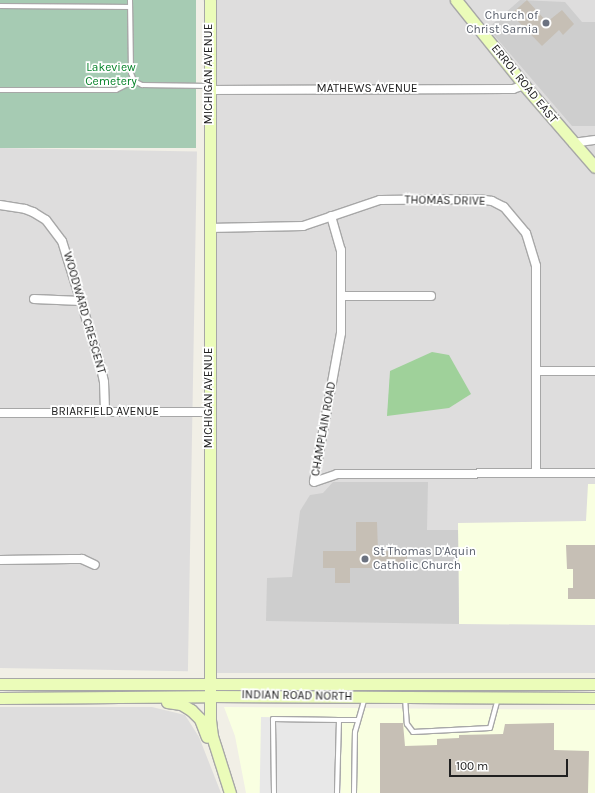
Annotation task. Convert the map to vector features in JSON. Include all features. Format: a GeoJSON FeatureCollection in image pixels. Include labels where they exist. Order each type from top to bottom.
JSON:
{"type":"FeatureCollection","features":[{"type":"Feature","properties":{"kind":"main road","name":"MICHIGAN AVENUE"},"geometry":{"type":"LineString","coordinates":[[210,0],[209,696],[210,730],[230,793]]}},
{"type":"Feature","properties":{"kind":"main road","name":"ERROL ROAD EAST"},"geometry":{"type":"LineString","coordinates":[[456,0],[524,85],[595,167]]}},
{"type":"Feature","properties":{"kind":"main road","name":"INDIAN ROAD NORTH"},"geometry":{"type":"LineString","coordinates":[[0,684],[595,684]]}},
{"type":"Feature","properties":{"kind":"main road","name":"INDIAN ROAD NORTH"},"geometry":{"type":"LineString","coordinates":[[0,698],[209,696],[595,698]]}},
{"type":"Feature","properties":{"kind":"main road"},"geometry":{"type":"LineString","coordinates":[[134,697],[181,704],[196,714],[205,731],[213,759],[224,777]]}},
{"type":"Feature","properties":{"kind":"street","name":"MATHEWS AVENUE"},"geometry":{"type":"LineString","coordinates":[[209,88],[513,89],[524,85]]}},
{"type":"Feature","properties":{"kind":"street"},"geometry":{"type":"LineString","coordinates":[[573,143],[595,140]]}},
{"type":"Feature","properties":{"kind":"street","name":"THOMAS DRIVE"},"geometry":{"type":"LineString","coordinates":[[209,228],[289,229],[303,226],[380,200],[479,199],[492,201],[504,208],[526,233],[536,266],[536,474]]}},
{"type":"Feature","properties":{"kind":"street","name":"WOODWARD CRESCENT"},"geometry":{"type":"LineString","coordinates":[[0,206],[25,208],[46,220],[55,230],[67,250],[102,374],[105,412]]}},
{"type":"Feature","properties":{"kind":"street","name":"CHAMPLAIN ROAD"},"geometry":{"type":"LineString","coordinates":[[331,216],[341,250],[341,341],[317,457],[314,482],[337,474],[536,474],[595,472]]}},
{"type":"Feature","properties":{"kind":"street"},"geometry":{"type":"LineString","coordinates":[[341,296],[431,296]]}},
{"type":"Feature","properties":{"kind":"street"},"geometry":{"type":"LineString","coordinates":[[34,299],[81,300]]}},
{"type":"Feature","properties":{"kind":"street"},"geometry":{"type":"LineString","coordinates":[[537,371],[595,371]]}},
{"type":"Feature","properties":{"kind":"street","name":"BRIARFIELD AVENUE"},"geometry":{"type":"LineString","coordinates":[[0,413],[209,412]]}},
{"type":"Feature","properties":{"kind":"street"},"geometry":{"type":"LineString","coordinates":[[0,560],[82,559],[95,565]]}},
{"type":"Feature","properties":{"kind":"lane"},"geometry":{"type":"LineString","coordinates":[[130,0],[131,73],[134,81],[142,85],[209,88]]}},
{"type":"Feature","properties":{"kind":"lane"},"geometry":{"type":"LineString","coordinates":[[0,6],[130,7]]}},
{"type":"Feature","properties":{"kind":"lane"},"geometry":{"type":"LineString","coordinates":[[0,90],[116,90],[134,81]]}},
{"type":"Feature","properties":{"kind":"lane"},"geometry":{"type":"LineString","coordinates":[[354,793],[355,732],[365,697]]}},
{"type":"Feature","properties":{"kind":"lane"},"geometry":{"type":"LineString","coordinates":[[405,698],[407,724],[413,732],[490,728],[499,697]]}},
{"type":"Feature","properties":{"kind":"lane"},"geometry":{"type":"LineString","coordinates":[[274,793],[273,719],[358,720]]}},
{"type":"Feature","properties":{"kind":"lane"},"geometry":{"type":"LineString","coordinates":[[337,793],[339,720]]}},
{"type":"Feature","properties":{"kind":"shaded area"},"geometry":{"type":"Polygon","coordinates":[[[217,0],[595,0],[595,673],[217,673],[217,0]]]}},
{"type":"Feature","properties":{"kind":"shaded area"},"geometry":{"type":"Polygon","coordinates":[[[520,0],[565,2],[582,22],[595,22],[595,126],[572,126],[488,28],[520,0]]]}},
{"type":"Feature","properties":{"kind":"shaded area"},"geometry":{"type":"Polygon","coordinates":[[[0,148],[197,151],[188,671],[0,668],[0,148]]]}},
{"type":"Feature","properties":{"kind":"shaded area"},"geometry":{"type":"Polygon","coordinates":[[[333,482],[428,482],[427,530],[458,530],[459,624],[266,621],[267,578],[292,577],[300,511],[310,495],[323,493],[333,482]]]}},
{"type":"Feature","properties":{"kind":"shaded area"},"geometry":{"type":"Polygon","coordinates":[[[588,484],[595,484],[595,625],[459,624],[458,523],[586,521],[588,484]]]}},
{"type":"Feature","properties":{"kind":"shaded area"},"geometry":{"type":"Polygon","coordinates":[[[0,707],[152,707],[185,715],[199,737],[221,793],[0,793],[0,707]]]}},
{"type":"Feature","properties":{"kind":"shaded area"},"geometry":{"type":"Polygon","coordinates":[[[224,707],[595,710],[595,793],[246,793],[235,736],[224,707]]]}},
{"type":"Feature","properties":{"kind":"shaded area"},"geometry":{"type":"Polygon","coordinates":[[[261,717],[342,718],[341,793],[260,793],[261,717]]]}},
{"type":"Feature","properties":{"kind":"green space","name":"Lakeview Cemetery"},"geometry":{"type":"Polygon","coordinates":[[[0,0],[196,0],[196,148],[0,148],[0,0]]]}},
{"type":"Feature","properties":{"kind":"green space"},"geometry":{"type":"Polygon","coordinates":[[[432,352],[449,355],[471,394],[449,408],[387,416],[390,371],[432,352]]]}},
{"type":"Feature","properties":{"kind":"building","name":"Church of Christ Sarnia"},"geometry":{"type":"Polygon","coordinates":[[[527,0],[547,22],[562,10],[574,24],[563,35],[559,30],[542,46],[511,14],[527,0]]]}},
{"type":"Feature","properties":{"kind":"building","name":"St Thomas D'Aquin Catholic Church"},"geometry":{"type":"Polygon","coordinates":[[[356,522],[377,522],[378,551],[407,551],[407,568],[350,568],[350,583],[335,583],[335,568],[323,568],[323,551],[356,551],[356,522]]]}},
{"type":"Feature","properties":{"kind":"building"},"geometry":{"type":"Polygon","coordinates":[[[566,545],[595,545],[595,599],[568,599],[568,588],[573,588],[573,569],[567,569],[566,545]]]}},
{"type":"Feature","properties":{"kind":"building"},"geometry":{"type":"Polygon","coordinates":[[[380,723],[403,723],[405,746],[437,745],[437,739],[459,738],[459,735],[503,734],[505,724],[554,723],[554,750],[589,751],[588,793],[380,793],[380,723]]]}},
{"type":"Feature","properties":{"kind":"place","name":"Church of Christ Sarnia"},"geometry":{"type":"Point","coordinates":[546,23]}},
{"type":"Feature","properties":{"kind":"place","name":"St Thomas D'Aquin Catholic Church"},"geometry":{"type":"Point","coordinates":[365,559]}}]}
